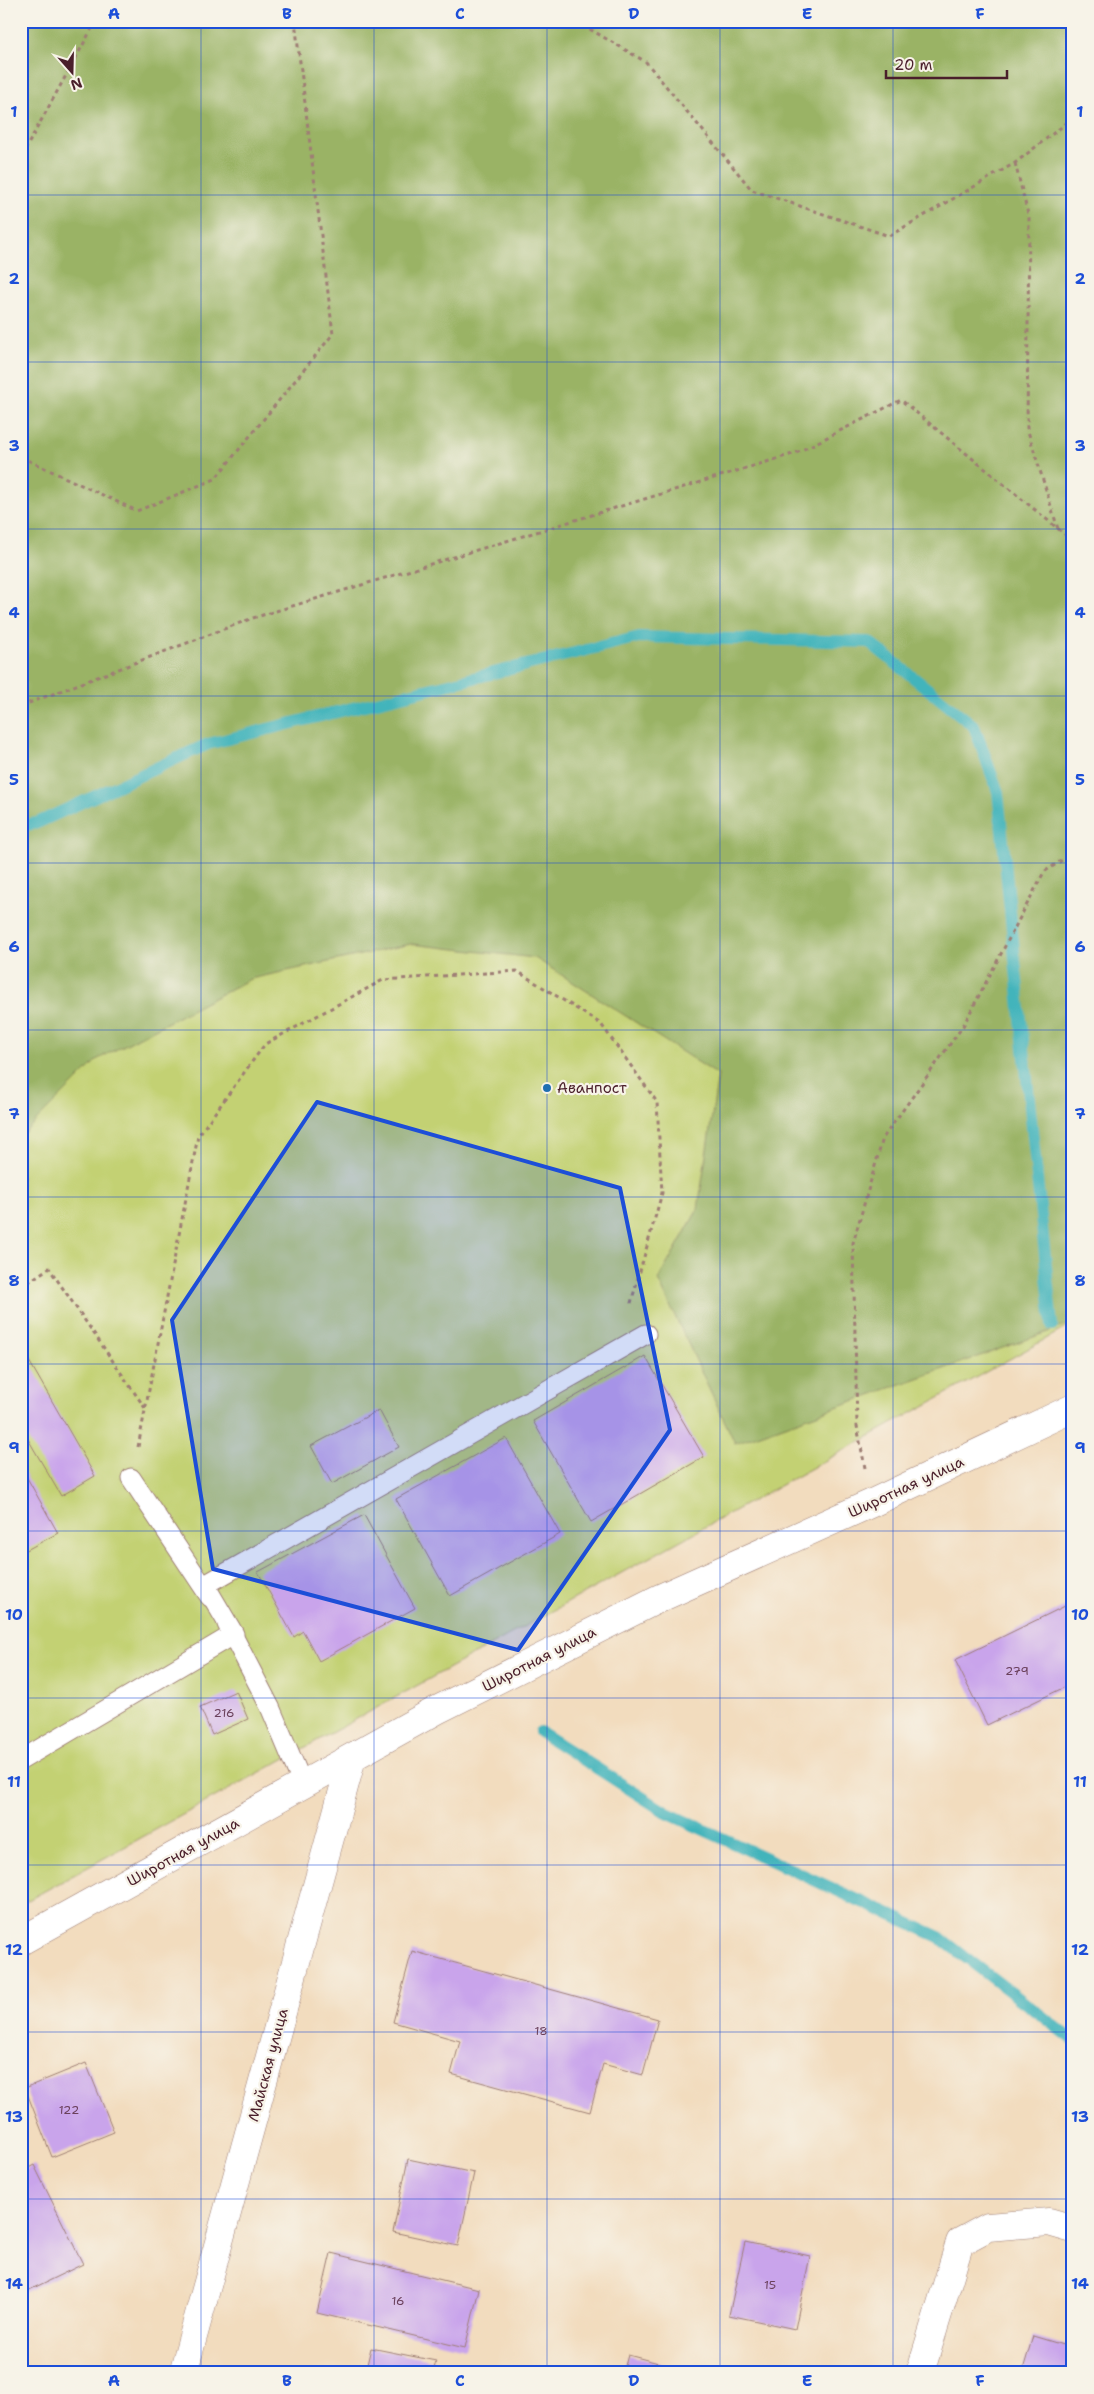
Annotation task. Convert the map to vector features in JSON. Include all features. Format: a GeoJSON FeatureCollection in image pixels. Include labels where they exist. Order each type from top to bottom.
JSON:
{"type":"FeatureCollection","features":[{"type":"Feature","properties":{"kind":"street","name":"Широтная улица"},"geometry":{"type":"LineString","coordinates":[[21,1941],[437,1710],[658,1599],[872,1503],[1073,1408]]}},
{"type":"Feature","properties":{"kind":"street","name":"Майская улица"},"geometry":{"type":"LineString","coordinates":[[183,2373],[352,1758]]}},
{"type":"Feature","properties":{"kind":"street"},"geometry":{"type":"LineString","coordinates":[[920,2373],[960,2242],[988,2226],[1049,2222],[1073,2229]]}},
{"type":"Feature","properties":{"kind":"lane"},"geometry":{"type":"LineString","coordinates":[[303,1786],[270,1707],[234,1634],[205,1585],[646,1334]]}},
{"type":"Feature","properties":{"kind":"lane"},"geometry":{"type":"LineString","coordinates":[[131,1478],[234,1634]]}},
{"type":"Feature","properties":{"kind":"lane"},"geometry":{"type":"LineString","coordinates":[[21,1760],[234,1634]]}},
{"type":"Feature","properties":{"kind":"path"},"geometry":{"type":"LineString","coordinates":[[21,157],[96,21]]}},
{"type":"Feature","properties":{"kind":"path"},"geometry":{"type":"LineString","coordinates":[[21,457],[138,511],[215,479],[333,334],[295,21]]}},
{"type":"Feature","properties":{"kind":"path"},"geometry":{"type":"LineString","coordinates":[[576,21],[646,62],[752,190],[889,236],[1015,163],[1073,118]]}},
{"type":"Feature","properties":{"kind":"path"},"geometry":{"type":"LineString","coordinates":[[1015,163],[1029,218],[1027,428],[1058,529]]}},
{"type":"Feature","properties":{"kind":"path"},"geometry":{"type":"LineString","coordinates":[[21,706],[252,618],[796,453],[901,400],[1073,541]]}},
{"type":"Feature","properties":{"kind":"path"},"geometry":{"type":"LineString","coordinates":[[872,1503],[857,1426],[853,1243],[883,1138],[963,1026],[1044,872],[1073,852]]}},
{"type":"Feature","properties":{"kind":"path"},"geometry":{"type":"LineString","coordinates":[[131,1478],[198,1136],[265,1044],[383,980],[517,972],[601,1024],[657,1102],[662,1193],[631,1302],[646,1334]]}},
{"type":"Feature","properties":{"kind":"path"},"geometry":{"type":"LineString","coordinates":[[21,1287],[49,1268],[145,1409]]}},
{"type":"Feature","properties":{"kind":"highlighted area"},"geometry":{"type":"Polygon","coordinates":[[[317,1102],[620,1188],[670,1430],[518,1650],[213,1569],[172,1320],[317,1102]]]}},
{"type":"Feature","properties":{"kind":"green space"},"geometry":{"type":"Polygon","coordinates":[[[21,21],[1073,21],[1073,1323],[735,1443],[658,1280],[698,1209],[718,1075],[535,958],[411,944],[250,979],[98,1059],[21,1136],[21,21]]]}},
{"type":"Feature","properties":{"kind":"green space","name":"Аванпост"},"geometry":{"type":"Polygon","coordinates":[[[1073,715],[1073,1324],[21,1904],[21,852],[1073,715]]]}},
{"type":"Feature","properties":{"kind":"building"},"geometry":{"type":"Polygon","coordinates":[[[21,1347],[95,1476],[61,1496],[21,1427],[21,1347]]]}},
{"type":"Feature","properties":{"kind":"building"},"geometry":{"type":"Polygon","coordinates":[[[645,1356],[704,1457],[591,1522],[533,1421],[645,1356]]]}},
{"type":"Feature","properties":{"kind":"building"},"geometry":{"type":"Polygon","coordinates":[[[379,1410],[399,1447],[332,1484],[311,1446],[379,1410]]]}},
{"type":"Feature","properties":{"kind":"building"},"geometry":{"type":"Polygon","coordinates":[[[506,1438],[560,1534],[450,1596],[396,1499],[506,1438]]]}},
{"type":"Feature","properties":{"kind":"building"},"geometry":{"type":"Polygon","coordinates":[[[21,1467],[58,1533],[21,1553],[21,1467]]]}},
{"type":"Feature","properties":{"kind":"building"},"geometry":{"type":"Polygon","coordinates":[[[364,1515],[415,1608],[319,1661],[303,1631],[294,1637],[258,1572],[364,1515]]]}},
{"type":"Feature","properties":{"kind":"building"},"geometry":{"type":"Polygon","coordinates":[[[1065,1606],[1073,1622],[1073,1683],[987,1725],[955,1660],[1065,1606]]]}},
{"type":"Feature","properties":{"kind":"building"},"geometry":{"type":"Polygon","coordinates":[[[236,1691],[248,1719],[212,1735],[200,1707],[236,1691]]]}},
{"type":"Feature","properties":{"kind":"building"},"geometry":{"type":"Polygon","coordinates":[[[412,1951],[658,2019],[643,2075],[603,2064],[590,2112],[451,2074],[460,2041],[393,2022],[412,1951]]]}},
{"type":"Feature","properties":{"kind":"building"},"geometry":{"type":"Polygon","coordinates":[[[86,2063],[114,2132],[52,2157],[25,2088],[86,2063]]]}},
{"type":"Feature","properties":{"kind":"building"},"geometry":{"type":"Polygon","coordinates":[[[408,2159],[474,2173],[458,2246],[393,2232],[408,2159]]]}},
{"type":"Feature","properties":{"kind":"building"},"geometry":{"type":"Polygon","coordinates":[[[34,2165],[83,2264],[21,2294],[21,2172],[34,2165]]]}},
{"type":"Feature","properties":{"kind":"building"},"geometry":{"type":"Polygon","coordinates":[[[745,2242],[810,2256],[795,2329],[729,2315],[745,2242]]]}},
{"type":"Feature","properties":{"kind":"building"},"geometry":{"type":"Polygon","coordinates":[[[331,2253],[479,2289],[465,2348],[317,2313],[331,2253]]]}},
{"type":"Feature","properties":{"kind":"building"},"geometry":{"type":"Polygon","coordinates":[[[1033,2336],[1073,2348],[1073,2373],[1022,2373],[1033,2336]]]}},
{"type":"Feature","properties":{"kind":"building"},"geometry":{"type":"Polygon","coordinates":[[[371,2348],[436,2361],[433,2373],[365,2373],[371,2348]]]}},
{"type":"Feature","properties":{"kind":"building"},"geometry":{"type":"Polygon","coordinates":[[[628,2355],[693,2372],[693,2373],[623,2373],[628,2355]]]}},
{"type":"Feature","properties":{"kind":"waterway"},"geometry":{"type":"LineString","coordinates":[[21,826],[37,823],[208,744],[639,637],[869,642],[974,726],[998,792],[1052,1325]]}},
{"type":"Feature","properties":{"kind":"waterway"},"geometry":{"type":"LineString","coordinates":[[540,1732],[667,1813],[939,1937],[1073,2040]]}},
{"type":"Feature","properties":{"kind":"place","name":"Аванпост"},"geometry":{"type":"Point","coordinates":[547,1088]}}]}
